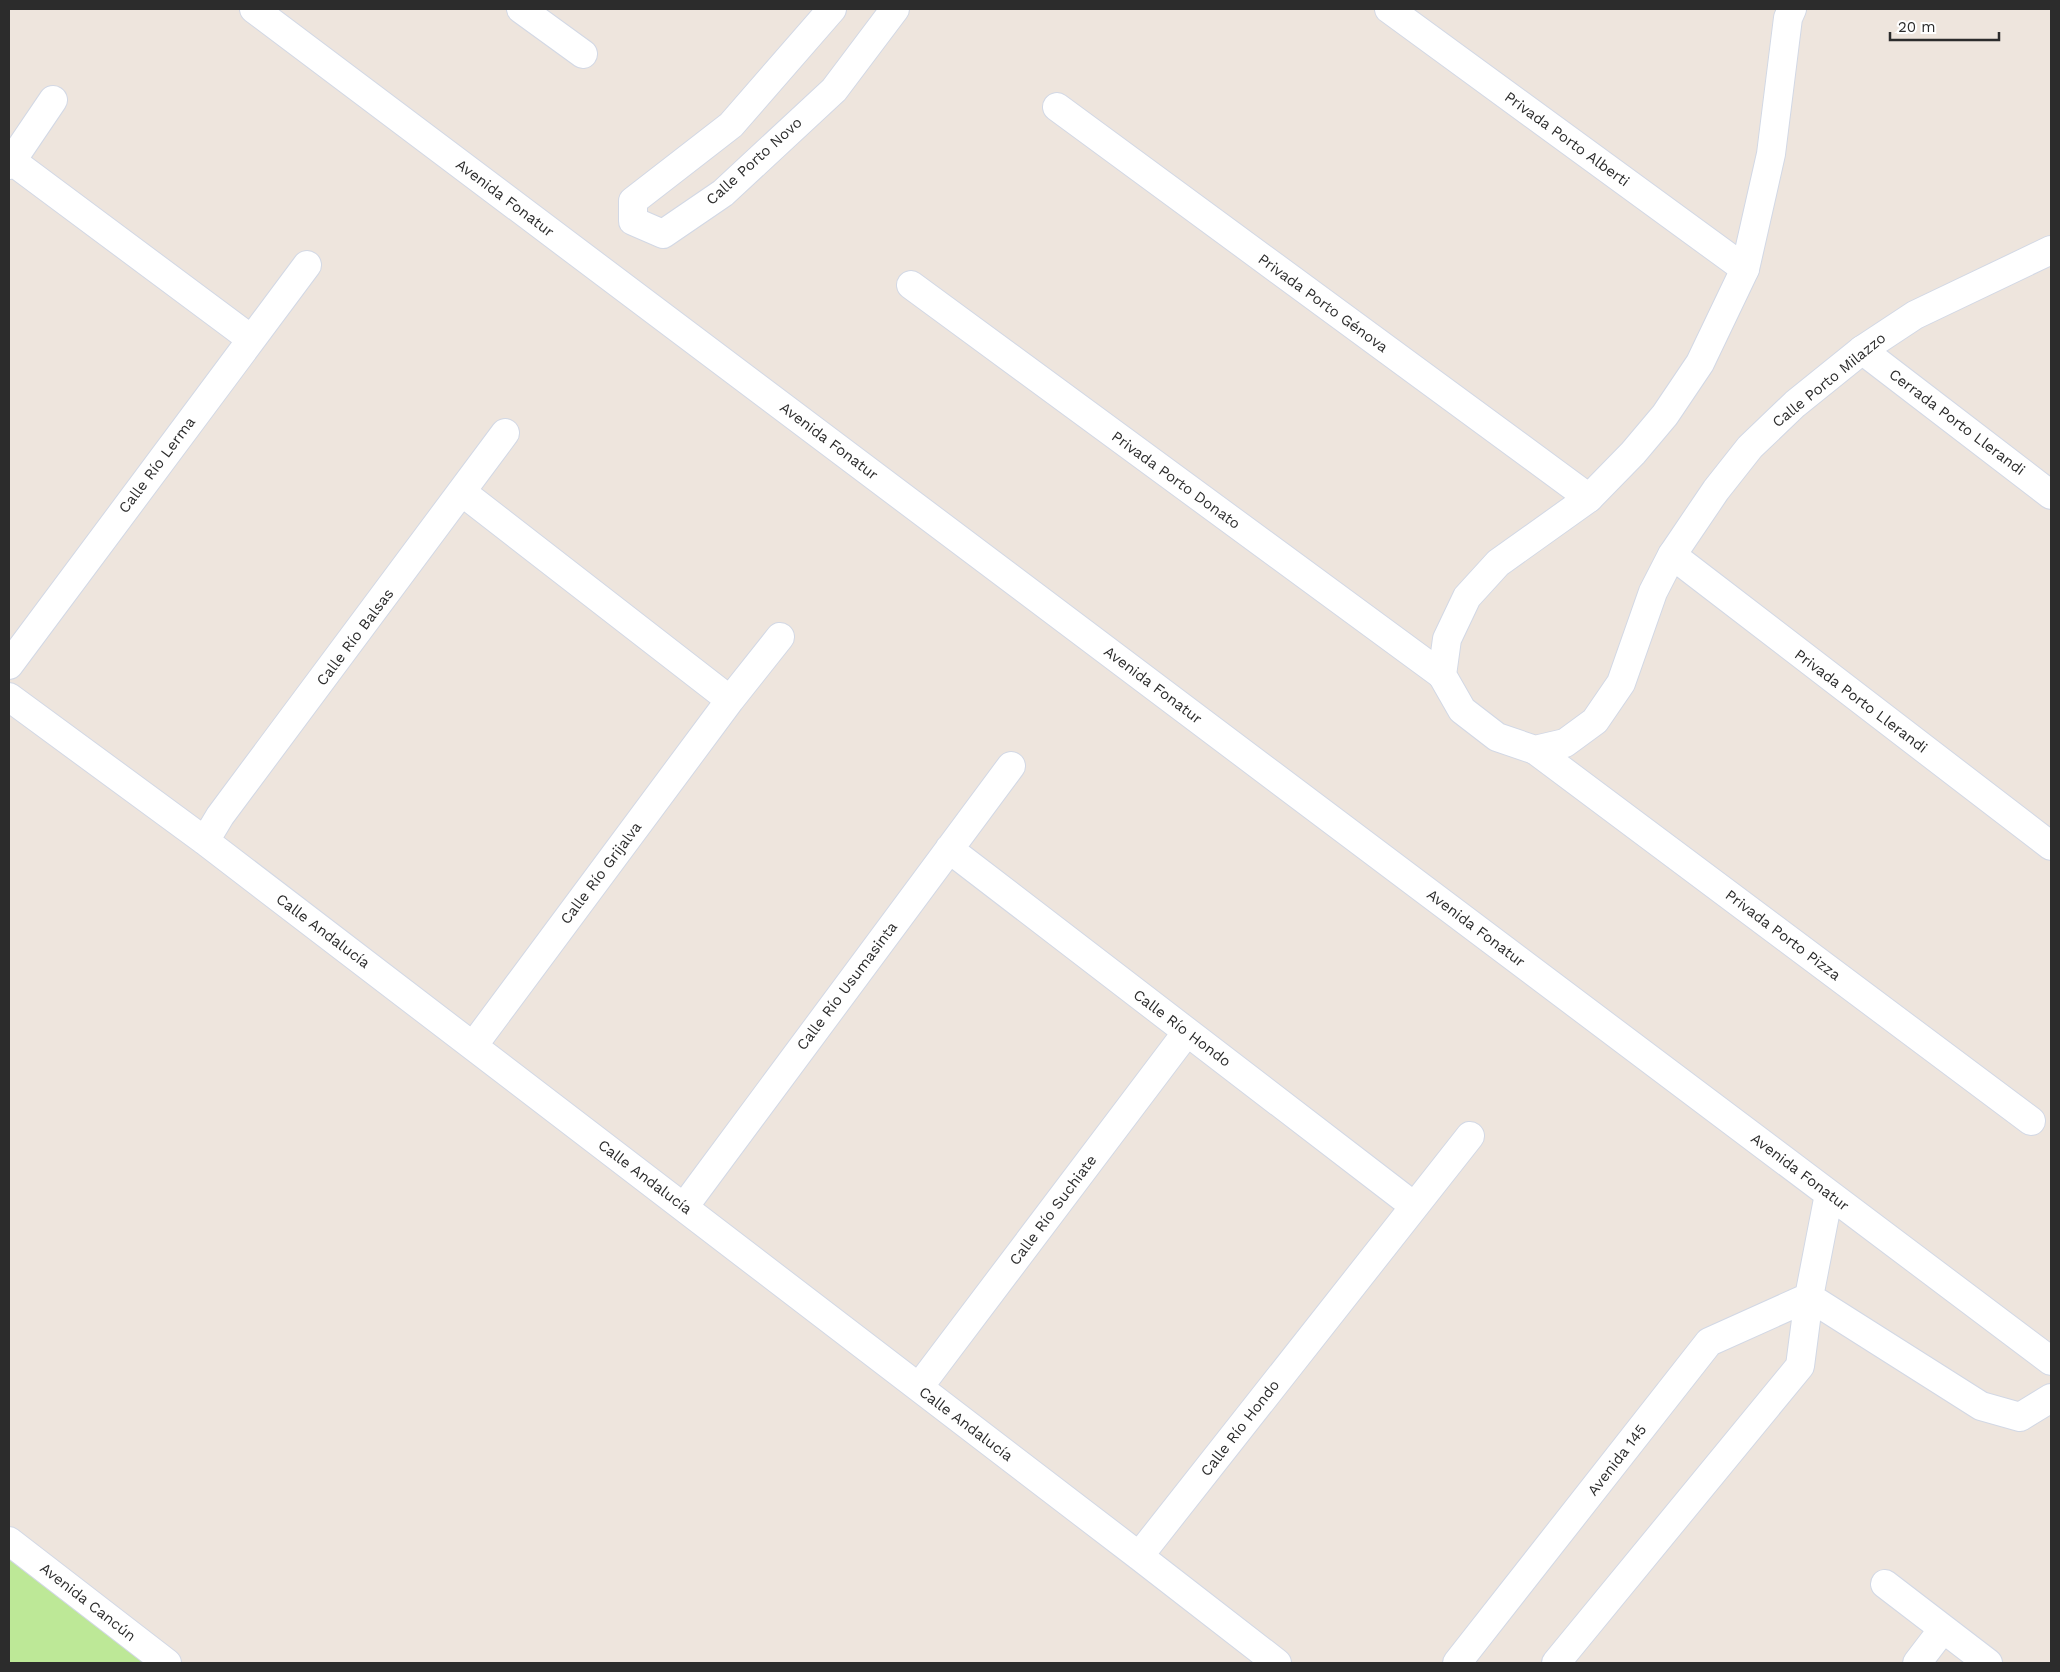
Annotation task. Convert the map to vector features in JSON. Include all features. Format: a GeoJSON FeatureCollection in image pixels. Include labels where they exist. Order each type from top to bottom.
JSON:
{"type":"FeatureCollection","features":[{"type":"Feature","properties":{"kind":"street","name":"Avenida Fonatur"},"geometry":{"type":"LineString","coordinates":[[254,9],[2051,1361]]}},
{"type":"Feature","properties":{"kind":"street"},"geometry":{"type":"LineString","coordinates":[[521,9],[583,54]]}},
{"type":"Feature","properties":{"kind":"street","name":"Calle Porto Novo"},"geometry":{"type":"LineString","coordinates":[[832,9],[730,125],[633,201],[633,221],[663,234],[723,193],[834,90],[895,9]]}},
{"type":"Feature","properties":{"kind":"street","name":"Privada Porto Alberti"},"geometry":{"type":"LineString","coordinates":[[1389,9],[1745,269]]}},
{"type":"Feature","properties":{"kind":"street"},"geometry":{"type":"LineString","coordinates":[[1534,750],[1498,737],[1462,710],[1442,675],[1447,639],[1467,597],[1498,563],[1589,498],[1633,453],[1665,415],[1700,363],[1745,269],[1771,154],[1788,18],[1792,9]]}},
{"type":"Feature","properties":{"kind":"street"},"geometry":{"type":"LineString","coordinates":[[53,100],[10,163],[251,339]]}},
{"type":"Feature","properties":{"kind":"street","name":"Privada Porto Génova"},"geometry":{"type":"LineString","coordinates":[[1058,107],[1589,498]]}},
{"type":"Feature","properties":{"kind":"street","name":"Calle Porto Milazzo"},"geometry":{"type":"LineString","coordinates":[[1534,750],[1564,743],[1595,722],[1622,684],[1653,592],[1672,555],[1716,490],[1750,447],[1795,404],[1862,350],[1914,315],[2051,250]]}},
{"type":"Feature","properties":{"kind":"street","name":"Calle Río Lerma"},"geometry":{"type":"LineString","coordinates":[[9,665],[307,265]]}},
{"type":"Feature","properties":{"kind":"street","name":"Privada Porto Donato"},"geometry":{"type":"LineString","coordinates":[[911,286],[1442,675]]}},
{"type":"Feature","properties":{"kind":"street","name":"Cerrada Porto Llerandi"},"geometry":{"type":"LineString","coordinates":[[1862,350],[2051,495]]}},
{"type":"Feature","properties":{"kind":"street","name":"Calle Río Balsas"},"geometry":{"type":"LineString","coordinates":[[205,841],[220,816],[505,433]]}},
{"type":"Feature","properties":{"kind":"street"},"geometry":{"type":"LineString","coordinates":[[462,492],[730,700]]}},
{"type":"Feature","properties":{"kind":"street","name":"Privada Porto Llerandi"},"geometry":{"type":"LineString","coordinates":[[1672,555],[2051,846]]}},
{"type":"Feature","properties":{"kind":"street","name":"Calle Río Grijalva"},"geometry":{"type":"LineString","coordinates":[[473,1046],[730,700],[780,637]]}},
{"type":"Feature","properties":{"kind":"street","name":"Calle Andalucía"},"geometry":{"type":"LineString","coordinates":[[9,697],[205,841],[1277,1663]]}},
{"type":"Feature","properties":{"kind":"street","name":"Privada Porto Pizza"},"geometry":{"type":"LineString","coordinates":[[1534,750],[2031,1121]]}},
{"type":"Feature","properties":{"kind":"street","name":"Calle Río Usumasinta"},"geometry":{"type":"LineString","coordinates":[[684,1207],[1011,766]]}},
{"type":"Feature","properties":{"kind":"street","name":"Calle Río Hondo"},"geometry":{"type":"LineString","coordinates":[[949,849],[1414,1206]]}},
{"type":"Feature","properties":{"kind":"street","name":"Calle Río Suchiate"},"geometry":{"type":"LineString","coordinates":[[919,1387],[1187,1032]]}},
{"type":"Feature","properties":{"kind":"street","name":"Calle Río Hondo"},"geometry":{"type":"LineString","coordinates":[[1139,1556],[1470,1136]]}},
{"type":"Feature","properties":{"kind":"street"},"geometry":{"type":"LineString","coordinates":[[1556,1663],[1800,1366],[1808,1297],[1829,1194]]}},
{"type":"Feature","properties":{"kind":"street"},"geometry":{"type":"LineString","coordinates":[[1808,1297],[1981,1406],[2020,1417],[2051,1398]]}},
{"type":"Feature","properties":{"kind":"street","name":"Avenida 145"},"geometry":{"type":"LineString","coordinates":[[1457,1663],[1709,1342],[1808,1297]]}},
{"type":"Feature","properties":{"kind":"street","name":"Avenida Cancún"},"geometry":{"type":"LineString","coordinates":[[9,1541],[167,1663]]}},
{"type":"Feature","properties":{"kind":"street"},"geometry":{"type":"LineString","coordinates":[[1885,1584],[1988,1663]]}},
{"type":"Feature","properties":{"kind":"street"},"geometry":{"type":"LineString","coordinates":[[1917,1663],[1943,1629]]}},
{"type":"Feature","properties":{"kind":"green space"},"geometry":{"type":"Polygon","coordinates":[[[9,1543],[165,1663],[9,1663],[9,1543]]]}}]}
